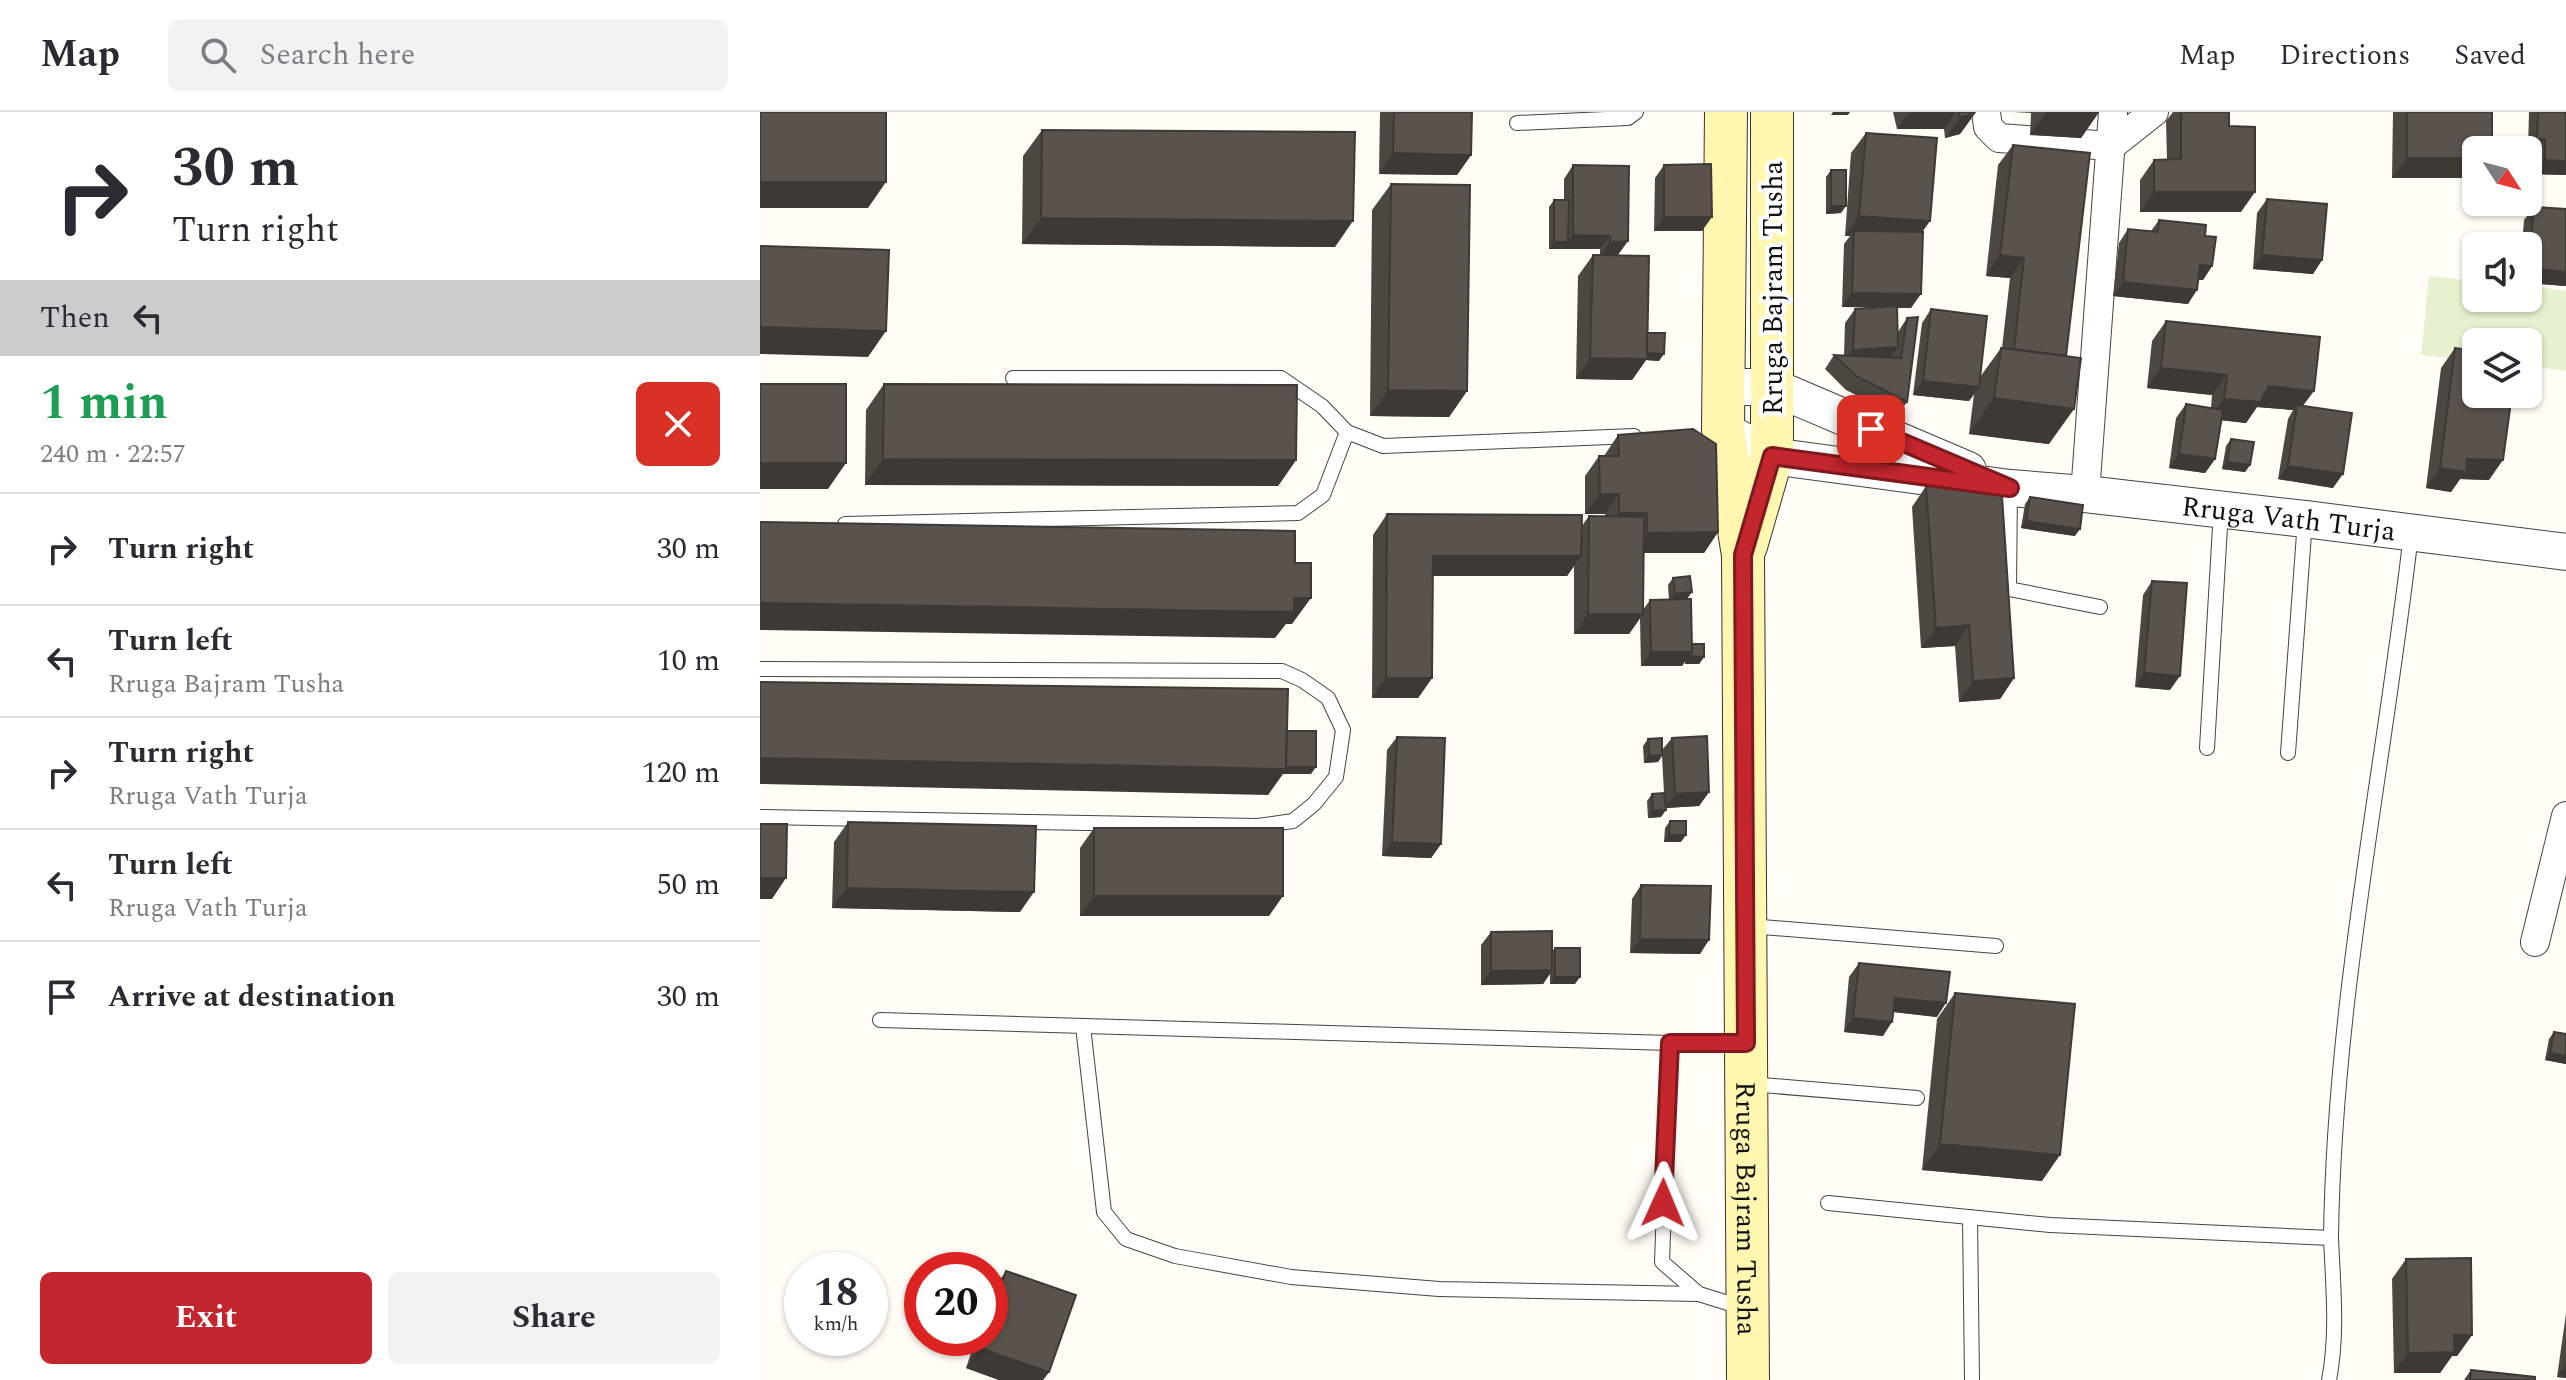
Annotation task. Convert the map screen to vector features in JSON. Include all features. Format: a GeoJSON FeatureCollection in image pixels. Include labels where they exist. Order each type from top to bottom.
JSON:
{"type":"FeatureCollection","features":[{"type":"Feature","properties":{"kind":"main road","name":"Rruga Bajram Tusha"},"geometry":{"type":"LineString","coordinates":[[1726,112],[1726,284],[1722,387],[1716,431],[1743,555],[1748,1380]]}},
{"type":"Feature","properties":{"kind":"main road","name":"Rruga Bajram Tusha"},"geometry":{"type":"LineString","coordinates":[[1743,555],[1772,456],[1772,112]]}},
{"type":"Feature","properties":{"kind":"street"},"geometry":{"type":"LineString","coordinates":[[1986,112],[1988,127],[1999,138],[2111,146],[2154,112]]}},
{"type":"Feature","properties":{"kind":"street"},"geometry":{"type":"LineString","coordinates":[[2085,494],[2113,112]]}},
{"type":"Feature","properties":{"kind":"street"},"geometry":{"type":"LineString","coordinates":[[1722,387],[1773,387]]}},
{"type":"Feature","properties":{"kind":"street","name":"Rruga Vath Turja"},"geometry":{"type":"LineString","coordinates":[[1773,387],[2010,488]]}},
{"type":"Feature","properties":{"kind":"street"},"geometry":{"type":"LineString","coordinates":[[1716,431],[1772,456]]}},
{"type":"Feature","properties":{"kind":"street","name":"Rruga Vath Turja"},"geometry":{"type":"LineString","coordinates":[[1772,456],[2010,488],[2305,519],[2411,534],[2553,547]]}},
{"type":"Feature","properties":{"kind":"street"},"geometry":{"type":"LineString","coordinates":[[2535,942],[2566,816]]}},
{"type":"Feature","properties":{"kind":"lane"},"geometry":{"type":"LineString","coordinates":[[1517,123],[1628,118],[1636,112]]}},
{"type":"Feature","properties":{"kind":"lane"},"geometry":{"type":"LineString","coordinates":[[1013,378],[1281,378],[1322,406],[1347,432],[1383,446],[1651,435]]}},
{"type":"Feature","properties":{"kind":"lane"},"geometry":{"type":"LineString","coordinates":[[823,525],[1298,513],[1323,495],[1347,432]]}},
{"type":"Feature","properties":{"kind":"lane"},"geometry":{"type":"LineString","coordinates":[[2010,488],[2009,589],[2100,607]]}},
{"type":"Feature","properties":{"kind":"lane"},"geometry":{"type":"LineString","coordinates":[[2207,748],[2221,510]]}},
{"type":"Feature","properties":{"kind":"lane"},"geometry":{"type":"LineString","coordinates":[[2288,753],[2305,519]]}},
{"type":"Feature","properties":{"kind":"lane"},"geometry":{"type":"LineString","coordinates":[[2329,1380],[2334,1304],[2332,1153],[2354,947],[2411,534]]}},
{"type":"Feature","properties":{"kind":"lane"},"geometry":{"type":"LineString","coordinates":[[760,669],[1282,671],[1328,698],[1343,730],[1336,777],[1314,804],[1293,821],[1281,823],[1258,826],[760,817]]}},
{"type":"Feature","properties":{"kind":"lane"},"geometry":{"type":"LineString","coordinates":[[1745,926],[1996,946]]}},
{"type":"Feature","properties":{"kind":"lane"},"geometry":{"type":"LineString","coordinates":[[880,1020],[1670,1043],[1746,1063],[1917,1098]]}},
{"type":"Feature","properties":{"kind":"lane"},"geometry":{"type":"LineString","coordinates":[[1083,1026],[1104,1212],[1126,1239],[1175,1256],[1291,1277],[1439,1289],[1699,1294],[1748,1309]]}},
{"type":"Feature","properties":{"kind":"lane"},"geometry":{"type":"LineString","coordinates":[[1670,1043],[1662,1262],[1699,1294]]}},
{"type":"Feature","properties":{"kind":"lane"},"geometry":{"type":"LineString","coordinates":[[1828,1203],[2050,1225],[2331,1238]]}},
{"type":"Feature","properties":{"kind":"lane"},"geometry":{"type":"LineString","coordinates":[[1970,1217],[1972,1380]]}},
{"type":"Feature","properties":{"kind":"green space"},"geometry":{"type":"Polygon","coordinates":[[[2429,276],[2462,280],[2462,312],[2542,312],[2542,288],[2566,291],[2566,371],[2542,368],[2542,328],[2462,328],[2462,359],[2421,355],[2429,276]]]}},
{"type":"Feature","properties":{"kind":"building"},"geometry":{"type":"Polygon","coordinates":[[[760,112],[886,112],[886,182],[760,182],[760,112]]]}},
{"type":"Feature","properties":{"kind":"building"},"geometry":{"type":"Polygon","coordinates":[[[1394,112],[1472,112],[1471,155],[1393,153],[1394,112]]]}},
{"type":"Feature","properties":{"kind":"building"},"geometry":{"type":"Polygon","coordinates":[[[1959,112],[1975,112],[1960,118],[1959,112]]]}},
{"type":"Feature","properties":{"kind":"building"},"geometry":{"type":"Polygon","coordinates":[[[2181,112],[2229,112],[2229,126],[2255,127],[2255,192],[2154,192],[2154,160],[2181,159],[2181,112]]]}},
{"type":"Feature","properties":{"kind":"building"},"geometry":{"type":"Polygon","coordinates":[[[2407,112],[2492,112],[2492,136],[2462,136],[2462,158],[2407,158],[2407,112]]]}},
{"type":"Feature","properties":{"kind":"building"},"geometry":{"type":"Polygon","coordinates":[[[2538,112],[2566,112],[2566,161],[2545,160],[2545,139],[2537,136],[2538,112]]]}},
{"type":"Feature","properties":{"kind":"building"},"geometry":{"type":"Polygon","coordinates":[[[1042,130],[1355,132],[1353,221],[1041,218],[1042,130]]]}},
{"type":"Feature","properties":{"kind":"building"},"geometry":{"type":"Polygon","coordinates":[[[1866,133],[1937,138],[1930,221],[1859,216],[1866,133]]]}},
{"type":"Feature","properties":{"kind":"building"},"geometry":{"type":"Polygon","coordinates":[[[2013,145],[2090,153],[2066,356],[2014,349],[2024,258],[2000,255],[2013,145]]]}},
{"type":"Feature","properties":{"kind":"building"},"geometry":{"type":"Polygon","coordinates":[[[1711,164],[1712,217],[1664,217],[1664,165],[1711,164]]]}},
{"type":"Feature","properties":{"kind":"building"},"geometry":{"type":"Polygon","coordinates":[[[1573,165],[1629,166],[1628,241],[1610,242],[1610,236],[1573,235],[1573,165]]]}},
{"type":"Feature","properties":{"kind":"building"},"geometry":{"type":"Polygon","coordinates":[[[1831,170],[1846,170],[1846,206],[1831,206],[1831,170]]]}},
{"type":"Feature","properties":{"kind":"building"},"geometry":{"type":"Polygon","coordinates":[[[1391,184],[1470,185],[1467,391],[1388,390],[1391,184]]]}},
{"type":"Feature","properties":{"kind":"building"},"geometry":{"type":"Polygon","coordinates":[[[2267,199],[2327,204],[2322,260],[2262,255],[2267,199]]]}},
{"type":"Feature","properties":{"kind":"building"},"geometry":{"type":"Polygon","coordinates":[[[1554,200],[1569,200],[1568,242],[1554,242],[1554,200]]]}},
{"type":"Feature","properties":{"kind":"building"},"geometry":{"type":"Polygon","coordinates":[[[2542,208],[2566,209],[2566,272],[2542,269],[2542,232],[2532,232],[2533,216],[2542,216],[2542,208]]]}},
{"type":"Feature","properties":{"kind":"building"},"geometry":{"type":"Polygon","coordinates":[[[2159,220],[2206,225],[2205,236],[2216,237],[2212,266],[2200,265],[2197,290],[2123,282],[2128,229],[2158,232],[2159,220]]]}},
{"type":"Feature","properties":{"kind":"building"},"geometry":{"type":"Polygon","coordinates":[[[1854,231],[1923,232],[1921,294],[1852,293],[1854,231]]]}},
{"type":"Feature","properties":{"kind":"building"},"geometry":{"type":"Polygon","coordinates":[[[760,246],[889,250],[886,331],[760,327],[760,246]]]}},
{"type":"Feature","properties":{"kind":"building"},"geometry":{"type":"Polygon","coordinates":[[[1593,255],[1649,256],[1647,359],[1590,358],[1593,255]]]}},
{"type":"Feature","properties":{"kind":"building"},"geometry":{"type":"Polygon","coordinates":[[[1897,306],[1898,347],[1853,350],[1855,309],[1897,306]]]}},
{"type":"Feature","properties":{"kind":"building"},"geometry":{"type":"Polygon","coordinates":[[[1931,309],[1987,316],[1979,387],[1923,381],[1931,309]]]}},
{"type":"Feature","properties":{"kind":"building"},"geometry":{"type":"Polygon","coordinates":[[[1918,317],[1907,402],[1856,376],[1834,355],[1901,358],[1907,318],[1918,317]]]}},
{"type":"Feature","properties":{"kind":"building"},"geometry":{"type":"Polygon","coordinates":[[[2166,321],[2320,337],[2314,391],[2269,386],[2260,402],[2224,399],[2227,375],[2161,368],[2166,321]]]}},
{"type":"Feature","properties":{"kind":"building"},"geometry":{"type":"Polygon","coordinates":[[[1647,333],[1665,333],[1664,354],[1647,353],[1647,333]]]}},
{"type":"Feature","properties":{"kind":"building"},"geometry":{"type":"Polygon","coordinates":[[[2001,348],[2081,358],[2074,409],[1994,398],[2001,348]]]}},
{"type":"Feature","properties":{"kind":"building"},"geometry":{"type":"Polygon","coordinates":[[[2455,348],[2462,349],[2462,408],[2510,408],[2503,460],[2467,459],[2466,472],[2440,468],[2455,348]]]}},
{"type":"Feature","properties":{"kind":"building"},"geometry":{"type":"Polygon","coordinates":[[[760,384],[846,384],[846,463],[760,463],[760,384]]]}},
{"type":"Feature","properties":{"kind":"building"},"geometry":{"type":"Polygon","coordinates":[[[884,384],[1297,385],[1296,460],[883,459],[884,384]]]}},
{"type":"Feature","properties":{"kind":"building"},"geometry":{"type":"Polygon","coordinates":[[[2186,404],[2223,410],[2215,459],[2179,454],[2186,404]]]}},
{"type":"Feature","properties":{"kind":"building"},"geometry":{"type":"Polygon","coordinates":[[[2297,405],[2352,413],[2343,474],[2288,466],[2297,405]]]}},
{"type":"Feature","properties":{"kind":"building"},"geometry":{"type":"Polygon","coordinates":[[[1693,429],[1716,444],[1718,532],[1647,533],[1647,513],[1619,513],[1619,494],[1600,494],[1599,456],[1619,456],[1618,435],[1693,429]]]}},
{"type":"Feature","properties":{"kind":"building"},"geometry":{"type":"Polygon","coordinates":[[[2231,439],[2254,442],[2250,465],[2227,462],[2231,439]]]}},
{"type":"Feature","properties":{"kind":"building"},"geometry":{"type":"Polygon","coordinates":[[[2001,481],[2014,678],[1973,681],[1969,625],[1936,628],[1926,486],[2001,481]]]}},
{"type":"Feature","properties":{"kind":"building"},"geometry":{"type":"Polygon","coordinates":[[[2030,497],[2083,505],[2080,529],[2026,521],[2030,497]]]}},
{"type":"Feature","properties":{"kind":"building"},"geometry":{"type":"Polygon","coordinates":[[[1387,514],[1582,515],[1581,556],[1433,556],[1432,678],[1386,678],[1387,514]]]}},
{"type":"Feature","properties":{"kind":"building"},"geometry":{"type":"Polygon","coordinates":[[[1589,516],[1644,517],[1643,614],[1588,614],[1589,516]]]}},
{"type":"Feature","properties":{"kind":"building"},"geometry":{"type":"Polygon","coordinates":[[[760,522],[1295,531],[1295,563],[1311,563],[1311,598],[1294,598],[1294,612],[760,603],[760,522]]]}},
{"type":"Feature","properties":{"kind":"building"},"geometry":{"type":"Polygon","coordinates":[[[1690,576],[1692,592],[1675,594],[1673,578],[1690,576]]]}},
{"type":"Feature","properties":{"kind":"building"},"geometry":{"type":"Polygon","coordinates":[[[2152,581],[2187,583],[2180,676],[2144,673],[2152,581]]]}},
{"type":"Feature","properties":{"kind":"building"},"geometry":{"type":"Polygon","coordinates":[[[1691,599],[1692,652],[1651,652],[1650,600],[1691,599]]]}},
{"type":"Feature","properties":{"kind":"building"},"geometry":{"type":"Polygon","coordinates":[[[1692,644],[1704,644],[1704,657],[1690,656],[1692,644]]]}},
{"type":"Feature","properties":{"kind":"building"},"geometry":{"type":"Polygon","coordinates":[[[760,682],[1288,689],[1286,769],[760,758],[760,682]]]}},
{"type":"Feature","properties":{"kind":"building"},"geometry":{"type":"Polygon","coordinates":[[[1287,731],[1316,731],[1316,767],[1286,767],[1287,731]]]}},
{"type":"Feature","properties":{"kind":"building"},"geometry":{"type":"Polygon","coordinates":[[[1707,736],[1709,792],[1675,794],[1672,738],[1707,736]]]}},
{"type":"Feature","properties":{"kind":"building"},"geometry":{"type":"Polygon","coordinates":[[[1397,737],[1445,738],[1441,844],[1392,842],[1397,737]]]}},
{"type":"Feature","properties":{"kind":"building"},"geometry":{"type":"Polygon","coordinates":[[[1662,738],[1662,755],[1649,756],[1648,739],[1662,738]]]}},
{"type":"Feature","properties":{"kind":"building"},"geometry":{"type":"Polygon","coordinates":[[[1664,793],[1666,810],[1653,811],[1652,794],[1664,793]]]}},
{"type":"Feature","properties":{"kind":"building"},"geometry":{"type":"Polygon","coordinates":[[[1670,821],[1686,821],[1686,835],[1669,835],[1670,821]]]}},
{"type":"Feature","properties":{"kind":"building"},"geometry":{"type":"Polygon","coordinates":[[[848,822],[1036,826],[1034,892],[847,888],[848,822]]]}},
{"type":"Feature","properties":{"kind":"building"},"geometry":{"type":"Polygon","coordinates":[[[760,824],[787,824],[786,878],[760,878],[760,824]]]}},
{"type":"Feature","properties":{"kind":"building"},"geometry":{"type":"Polygon","coordinates":[[[1094,828],[1283,828],[1283,896],[1094,896],[1094,828]]]}},
{"type":"Feature","properties":{"kind":"building"},"geometry":{"type":"Polygon","coordinates":[[[1641,885],[1711,886],[1709,940],[1640,939],[1641,885]]]}},
{"type":"Feature","properties":{"kind":"building"},"geometry":{"type":"Polygon","coordinates":[[[1552,931],[1552,970],[1491,971],[1491,932],[1552,931]]]}},
{"type":"Feature","properties":{"kind":"building"},"geometry":{"type":"Polygon","coordinates":[[[1555,948],[1580,948],[1580,977],[1555,977],[1555,948]]]}},
{"type":"Feature","properties":{"kind":"building"},"geometry":{"type":"Polygon","coordinates":[[[1859,963],[1950,972],[1946,1003],[1895,998],[1892,1022],[1853,1018],[1859,963]]]}},
{"type":"Feature","properties":{"kind":"building"},"geometry":{"type":"Polygon","coordinates":[[[1955,993],[2075,1004],[2060,1155],[1940,1144],[1955,993]]]}},
{"type":"Feature","properties":{"kind":"building"},"geometry":{"type":"Polygon","coordinates":[[[2554,1032],[2566,1034],[2566,1056],[2550,1053],[2554,1032]]]}},
{"type":"Feature","properties":{"kind":"building"},"geometry":{"type":"Polygon","coordinates":[[[2471,1258],[2472,1335],[2454,1335],[2454,1352],[2408,1353],[2406,1259],[2471,1258]]]}},
{"type":"Feature","properties":{"kind":"building"},"geometry":{"type":"Polygon","coordinates":[[[1008,1272],[1076,1295],[1049,1372],[1003,1356],[1008,1356],[1008,1272]]]}},
{"type":"Feature","properties":{"kind":"building"},"geometry":{"type":"Polygon","coordinates":[[[2471,1370],[2535,1377],[2535,1380],[2470,1380],[2471,1370]]]}},
{"type":"Feature","properties":{"kind":"route"},"geometry":{"type":"LineString","coordinates":[[1663,1203],[1670,1043],[1746,1043],[1743,555],[1772,456],[2010,488],[1871,429]]}}]}
